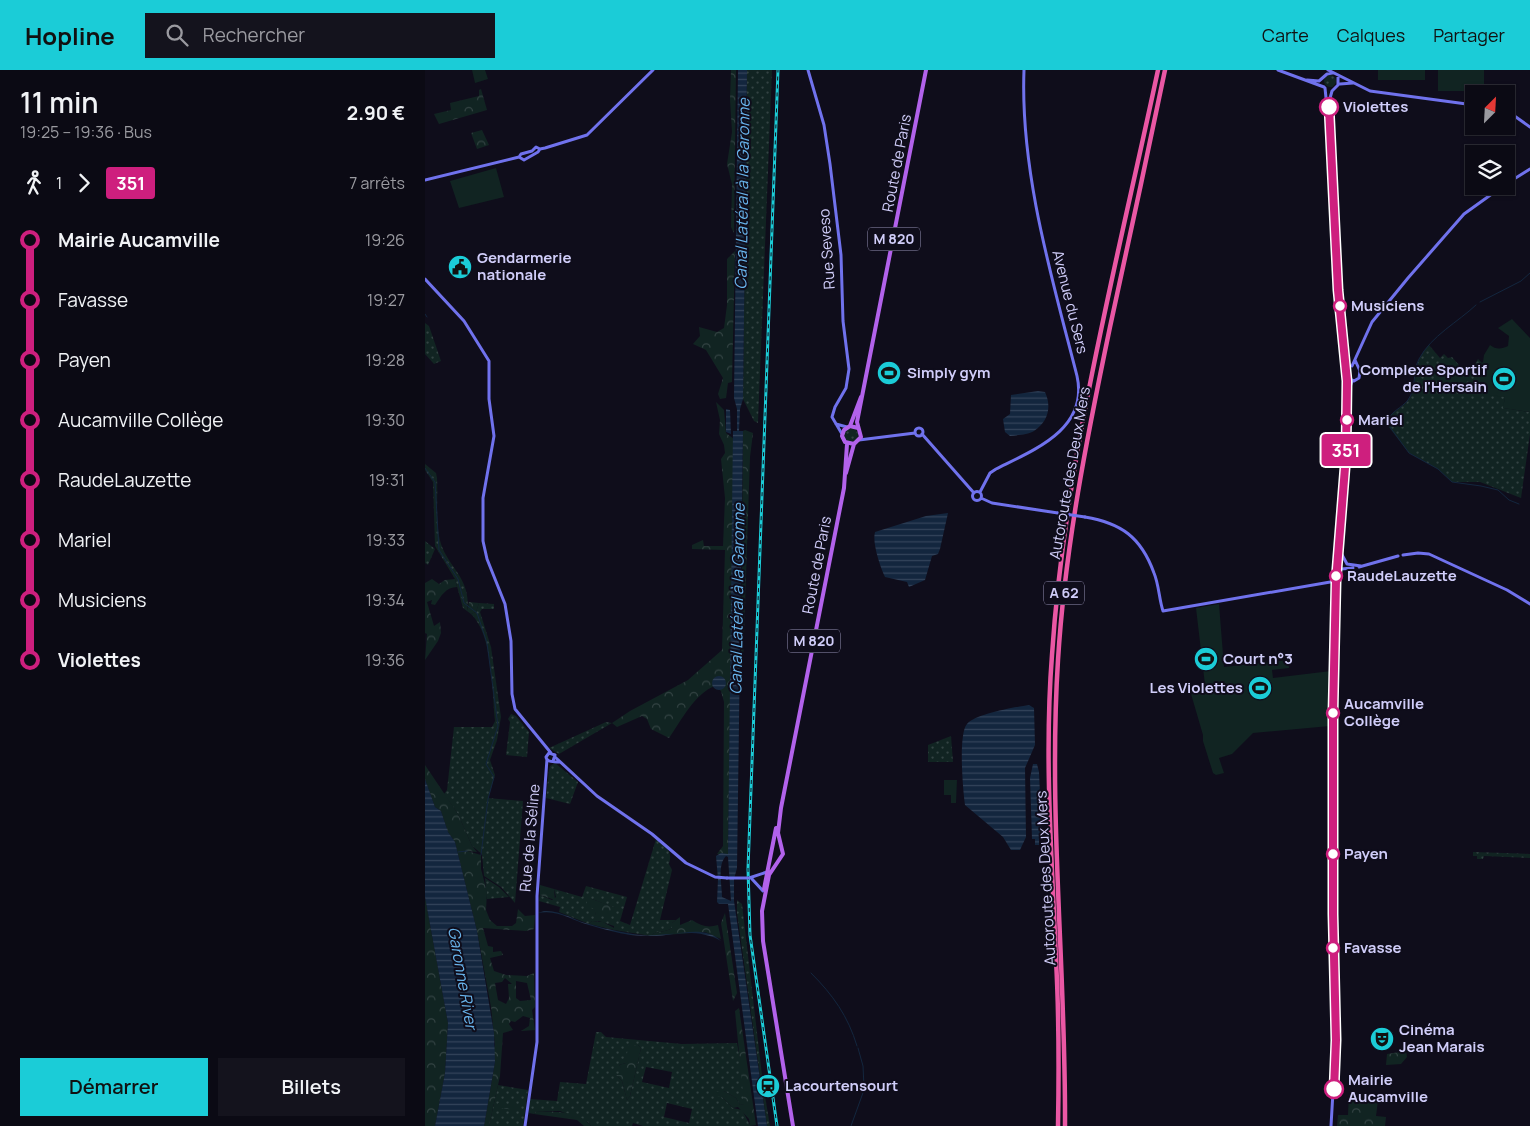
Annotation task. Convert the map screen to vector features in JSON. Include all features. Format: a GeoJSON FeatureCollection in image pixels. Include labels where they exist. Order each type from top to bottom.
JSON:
{"type":"FeatureCollection","features":[{"type":"Feature","properties":{"kind":"highway","name":"Autoroute des Deux Mers"},"geometry":{"type":"LineString","coordinates":[[1058,1126],[1057,986],[1047,782],[1048,714],[1055,611],[1061,558],[1081,431],[1158,70]]}},
{"type":"Feature","properties":{"kind":"highway","name":"Autoroute des Deux Mers"},"geometry":{"type":"LineString","coordinates":[[1065,1126],[1064,1005],[1054,782],[1055,714],[1062,611],[1067,559],[1083,457],[1165,70]]}},
{"type":"Feature","properties":{"kind":"main road"},"geometry":{"type":"LineString","coordinates":[[425,180],[519,157],[521,154],[525,155],[534,151],[536,146],[540,149],[576,140],[587,135],[653,70]]}},
{"type":"Feature","properties":{"kind":"main road","name":"Rue Seveso"},"geometry":{"type":"LineString","coordinates":[[808,70],[826,132],[841,255],[843,321],[849,374],[846,388],[833,410],[833,419],[836,424]]}},
{"type":"Feature","properties":{"kind":"main road","name":"Route de Paris"},"geometry":{"type":"LineString","coordinates":[[858,428],[927,70]]}},
{"type":"Feature","properties":{"kind":"main road","name":"Avenue du Sers"},"geometry":{"type":"LineString","coordinates":[[980,492],[990,473],[996,468],[1051,439],[1063,430],[1073,417],[1079,397],[1077,376],[1037,209],[1023,108],[1023,70]]}},
{"type":"Feature","properties":{"kind":"main road"},"geometry":{"type":"LineString","coordinates":[[1278,70],[1333,89]]}},
{"type":"Feature","properties":{"kind":"main road"},"geometry":{"type":"LineString","coordinates":[[1302,79],[1317,82],[1329,71],[1370,92],[1465,104]]}},
{"type":"Feature","properties":{"kind":"main road"},"geometry":{"type":"LineString","coordinates":[[1324,76],[1328,105],[1343,356],[1347,378],[1347,420]]}},
{"type":"Feature","properties":{"kind":"main road"},"geometry":{"type":"LineString","coordinates":[[1338,76],[1338,85]]}},
{"type":"Feature","properties":{"kind":"main road"},"geometry":{"type":"LineString","coordinates":[[1328,105],[1333,89],[1338,85],[1344,82],[1356,84]]}},
{"type":"Feature","properties":{"kind":"main road"},"geometry":{"type":"LineString","coordinates":[[1515,117],[1529,127]]}},
{"type":"Feature","properties":{"kind":"main road"},"geometry":{"type":"LineString","coordinates":[[1515,179],[1530,170]]}},
{"type":"Feature","properties":{"kind":"main road"},"geometry":{"type":"LineString","coordinates":[[1346,370],[1355,360],[1364,337],[1381,309],[1463,214],[1491,195]]}},
{"type":"Feature","properties":{"kind":"main road"},"geometry":{"type":"LineString","coordinates":[[425,279],[464,321],[481,348],[489,369],[489,399],[494,436],[483,498],[483,542],[487,559],[505,604],[511,641],[512,694],[515,709],[559,762],[597,796],[652,834],[686,863],[719,878],[750,878],[767,872]]}},
{"type":"Feature","properties":{"kind":"main road"},"geometry":{"type":"LineString","coordinates":[[1343,356],[1351,366],[1357,368]]}},
{"type":"Feature","properties":{"kind":"main road"},"geometry":{"type":"LineString","coordinates":[[1337,594],[1341,568],[1339,561],[1349,387],[1352,381],[1358,379],[1360,375],[1355,360]]}},
{"type":"Feature","properties":{"kind":"main road"},"geometry":{"type":"LineString","coordinates":[[1347,378],[1352,381]]}},
{"type":"Feature","properties":{"kind":"main road","name":"Route de Paris"},"geometry":{"type":"LineString","coordinates":[[849,426],[864,390]]}},
{"type":"Feature","properties":{"kind":"main road"},"geometry":{"type":"LineString","coordinates":[[836,424],[858,428],[868,438]]}},
{"type":"Feature","properties":{"kind":"main road"},"geometry":{"type":"LineString","coordinates":[[836,424],[847,444],[854,444],[859,440],[868,438],[915,433],[919,428],[922,434],[974,493],[974,500],[981,498],[992,503],[1085,517],[1121,527],[1134,539],[1155,573],[1163,611],[1336,581]]}},
{"type":"Feature","properties":{"kind":"main road"},"geometry":{"type":"LineString","coordinates":[[842,434],[849,426]]}},
{"type":"Feature","properties":{"kind":"main road"},"geometry":{"type":"LineString","coordinates":[[859,440],[861,433]]}},
{"type":"Feature","properties":{"kind":"main road","name":"Route de Paris"},"geometry":{"type":"LineString","coordinates":[[846,474],[847,444]]}},
{"type":"Feature","properties":{"kind":"main road","name":"Route de Paris"},"geometry":{"type":"LineString","coordinates":[[793,1126],[762,928],[763,891],[846,474],[854,444]]}},
{"type":"Feature","properties":{"kind":"main road"},"geometry":{"type":"LineString","coordinates":[[974,493],[980,492],[981,498]]}},
{"type":"Feature","properties":{"kind":"main road"},"geometry":{"type":"LineString","coordinates":[[1331,1126],[1336,1059],[1333,780],[1336,581],[1344,561],[1340,552],[1341,524]]}},
{"type":"Feature","properties":{"kind":"main road"},"geometry":{"type":"LineString","coordinates":[[1341,568],[1361,566],[1398,556],[1401,558],[1403,555],[1418,552],[1429,554],[1507,590],[1530,604]]}},
{"type":"Feature","properties":{"kind":"main road"},"geometry":{"type":"LineString","coordinates":[[1339,561],[1344,561],[1352,566],[1361,566]]}},
{"type":"Feature","properties":{"kind":"main road","name":"Rue de la Séline"},"geometry":{"type":"LineString","coordinates":[[525,1126],[537,1042],[536,913],[548,766],[547,749]]}},
{"type":"Feature","properties":{"kind":"main road"},"geometry":{"type":"LineString","coordinates":[[551,752],[546,757],[552,761],[559,762]]}},
{"type":"Feature","properties":{"kind":"main road","name":"Rue de la Séline"},"geometry":{"type":"LineString","coordinates":[[548,766],[555,757]]}},
{"type":"Feature","properties":{"kind":"main road","name":"Route de Paris"},"geometry":{"type":"LineString","coordinates":[[762,911],[768,878],[778,859],[783,854],[778,833],[781,808]]}},
{"type":"Feature","properties":{"kind":"main road"},"geometry":{"type":"LineString","coordinates":[[773,847],[780,847]]}},
{"type":"Feature","properties":{"kind":"main road"},"geometry":{"type":"LineString","coordinates":[[771,857],[778,859]]}},
{"type":"Feature","properties":{"kind":"main road"},"geometry":{"type":"LineString","coordinates":[[750,878],[763,891]]}},
{"type":"Feature","properties":{"kind":"green space"},"geometry":{"type":"Polygon","coordinates":[[[472,70],[485,70],[488,79],[475,83],[472,70]]]}},
{"type":"Feature","properties":{"kind":"green space"},"geometry":{"type":"Polygon","coordinates":[[[731,70],[736,70],[734,233],[731,227],[732,184],[727,164],[732,132],[731,70]]]}},
{"type":"Feature","properties":{"kind":"green space"},"geometry":{"type":"Polygon","coordinates":[[[747,70],[772,70],[758,423],[754,421],[743,399],[747,70]]]}},
{"type":"Feature","properties":{"kind":"green space"},"geometry":{"type":"Polygon","coordinates":[[[1378,70],[1425,70],[1425,80],[1378,80],[1378,70]]]}},
{"type":"Feature","properties":{"kind":"green space"},"geometry":{"type":"Polygon","coordinates":[[[1438,70],[1484,70],[1484,85],[1465,85],[1465,91],[1438,91],[1438,70]]]}},
{"type":"Feature","properties":{"kind":"green space"},"geometry":{"type":"Polygon","coordinates":[[[1328,75],[1332,75],[1336,81],[1332,87],[1328,87],[1324,83],[1324,79],[1328,75]]]}},
{"type":"Feature","properties":{"kind":"green space"},"geometry":{"type":"Polygon","coordinates":[[[481,89],[487,110],[439,124],[434,114],[451,110],[450,103],[479,96],[479,90],[481,89]]]}},
{"type":"Feature","properties":{"kind":"green space"},"geometry":{"type":"Polygon","coordinates":[[[482,130],[489,145],[477,149],[471,133],[482,130]]]}},
{"type":"Feature","properties":{"kind":"green space"},"geometry":{"type":"Polygon","coordinates":[[[496,168],[504,197],[459,208],[450,181],[496,168]]]}},
{"type":"Feature","properties":{"kind":"green space"},"geometry":{"type":"Polygon","coordinates":[[[735,251],[732,382],[728,383],[726,398],[720,399],[718,394],[723,378],[706,350],[693,344],[700,336],[699,327],[717,332],[724,328],[727,305],[727,259],[735,251]]]}},
{"type":"Feature","properties":{"kind":"green space","name":"Complexe Sportif de l'Hersain"},"geometry":{"type":"Polygon","coordinates":[[[1512,319],[1530,338],[1530,412],[1503,408],[1505,397],[1475,393],[1479,365],[1483,362],[1484,355],[1490,345],[1495,348],[1508,346],[1509,336],[1498,328],[1512,319]]]}},
{"type":"Feature","properties":{"kind":"green space"},"geometry":{"type":"Polygon","coordinates":[[[425,323],[429,326],[441,361],[434,364],[425,354],[425,323]]]}},
{"type":"Feature","properties":{"kind":"green space"},"geometry":{"type":"Polygon","coordinates":[[[1429,345],[1440,358],[1444,354],[1448,358],[1452,357],[1464,371],[1471,371],[1478,359],[1482,363],[1479,365],[1505,397],[1504,408],[1530,412],[1530,434],[1521,498],[1480,482],[1452,482],[1438,469],[1409,453],[1388,426],[1388,418],[1406,403],[1411,396],[1420,358],[1429,345]]]}},
{"type":"Feature","properties":{"kind":"green space"},"geometry":{"type":"Polygon","coordinates":[[[1446,357],[1467,381],[1451,394],[1431,370],[1446,357]]]}},
{"type":"Feature","properties":{"kind":"green space"},"geometry":{"type":"Polygon","coordinates":[[[716,402],[724,410],[726,433],[734,439],[728,854],[717,854],[723,846],[724,702],[721,691],[715,686],[701,695],[689,708],[669,738],[651,729],[647,719],[642,716],[617,727],[612,723],[630,711],[688,680],[722,650],[725,550],[692,549],[692,545],[703,540],[704,546],[723,546],[725,498],[721,459],[725,453],[719,434],[720,420],[716,402]]]}},
{"type":"Feature","properties":{"kind":"green space"},"geometry":{"type":"Polygon","coordinates":[[[851,428],[856,430],[858,435],[856,440],[851,442],[846,440],[844,435],[846,430],[851,428]]]}},
{"type":"Feature","properties":{"kind":"green space"},"geometry":{"type":"Polygon","coordinates":[[[743,431],[753,433],[750,457],[743,666],[741,667],[743,431]]]}},
{"type":"Feature","properties":{"kind":"green space"},"geometry":{"type":"Polygon","coordinates":[[[425,464],[436,473],[439,536],[441,544],[466,591],[468,600],[467,611],[463,608],[455,579],[435,546],[433,482],[425,470],[425,464]]]}},
{"type":"Feature","properties":{"kind":"green space"},"geometry":{"type":"Polygon","coordinates":[[[425,541],[435,549],[428,565],[425,563],[425,541]]]}},
{"type":"Feature","properties":{"kind":"green space"},"geometry":{"type":"Polygon","coordinates":[[[432,579],[439,584],[445,580],[455,579],[457,587],[447,590],[435,605],[431,604],[432,600],[427,602],[434,626],[440,622],[441,633],[425,660],[427,634],[425,633],[425,583],[432,579]]]}},
{"type":"Feature","properties":{"kind":"green space"},"geometry":{"type":"Polygon","coordinates":[[[469,602],[479,603],[476,612],[471,614],[467,611],[469,602]]]}},
{"type":"Feature","properties":{"kind":"green space"},"geometry":{"type":"Polygon","coordinates":[[[479,603],[494,604],[494,609],[482,609],[480,612],[491,647],[501,717],[497,740],[490,760],[495,775],[488,798],[523,801],[515,903],[501,887],[484,876],[482,854],[472,846],[458,814],[444,794],[447,790],[454,727],[492,727],[495,721],[492,679],[484,635],[471,614],[476,612],[479,603]]]}},
{"type":"Feature","properties":{"kind":"green space","name":"Les Violettes"},"geometry":{"type":"Polygon","coordinates":[[[1219,604],[1224,667],[1288,660],[1289,668],[1272,670],[1273,678],[1331,671],[1330,726],[1253,733],[1232,754],[1219,758],[1224,773],[1216,775],[1213,773],[1203,741],[1203,735],[1189,687],[1205,685],[1196,608],[1219,604]]]}},
{"type":"Feature","properties":{"kind":"green space"},"geometry":{"type":"Polygon","coordinates":[[[511,714],[516,716],[529,732],[527,757],[506,755],[510,722],[508,719],[511,714]]]}},
{"type":"Feature","properties":{"kind":"green space"},"geometry":{"type":"Polygon","coordinates":[[[606,722],[612,723],[559,754],[549,748],[606,722]]]}},
{"type":"Feature","properties":{"kind":"green space"},"geometry":{"type":"Polygon","coordinates":[[[951,736],[953,762],[928,762],[928,745],[951,736]]]}},
{"type":"Feature","properties":{"kind":"green space"},"geometry":{"type":"Polygon","coordinates":[[[555,763],[578,782],[570,804],[546,798],[550,766],[555,763]]]}},
{"type":"Feature","properties":{"kind":"green space"},"geometry":{"type":"Polygon","coordinates":[[[425,765],[458,814],[472,846],[477,852],[467,851],[481,855],[481,869],[487,892],[486,910],[490,920],[497,926],[512,926],[516,923],[518,909],[525,916],[535,915],[534,929],[526,931],[483,928],[488,946],[493,947],[493,952],[501,951],[503,955],[490,958],[494,971],[506,975],[527,976],[534,973],[535,1007],[532,1010],[535,1030],[521,1031],[529,1026],[530,1018],[523,1016],[515,1022],[511,1021],[509,1024],[513,1030],[503,1033],[500,1076],[489,1126],[484,1126],[495,1062],[493,1051],[495,1045],[491,1007],[477,931],[455,842],[448,832],[441,811],[435,807],[425,779],[425,765]],[[505,978],[502,982],[495,983],[498,1000],[506,1004],[509,998],[508,984],[512,984],[505,978]],[[516,981],[516,998],[520,1001],[531,1000],[527,983],[516,981]]]}},
{"type":"Feature","properties":{"kind":"green space"},"geometry":{"type":"Polygon","coordinates":[[[944,780],[957,780],[956,803],[951,803],[951,795],[944,795],[944,780]]]}},
{"type":"Feature","properties":{"kind":"green space"},"geometry":{"type":"Polygon","coordinates":[[[656,839],[668,850],[670,855],[669,864],[672,870],[660,920],[676,920],[672,923],[672,928],[669,930],[655,933],[651,936],[614,930],[614,926],[599,921],[592,921],[589,924],[559,912],[560,907],[539,901],[540,895],[552,900],[556,897],[554,889],[582,897],[586,886],[627,897],[620,921],[630,925],[656,839]],[[592,899],[596,915],[615,908],[592,899]]]}},
{"type":"Feature","properties":{"kind":"green space"},"geometry":{"type":"Polygon","coordinates":[[[1473,852],[1530,854],[1530,858],[1484,856],[1483,859],[1477,859],[1477,856],[1473,856],[1473,852]]]}},
{"type":"Feature","properties":{"kind":"green space"},"geometry":{"type":"Polygon","coordinates":[[[485,878],[499,887],[509,897],[487,899],[485,878]]]}},
{"type":"Feature","properties":{"kind":"green space"},"geometry":{"type":"Polygon","coordinates":[[[540,885],[554,889],[555,900],[540,895],[540,885]]]}},
{"type":"Feature","properties":{"kind":"green space"},"geometry":{"type":"Polygon","coordinates":[[[425,897],[448,1023],[445,1073],[435,1126],[425,1126],[425,897]]]}},
{"type":"Feature","properties":{"kind":"green space"},"geometry":{"type":"Polygon","coordinates":[[[592,899],[616,908],[614,913],[609,917],[596,915],[594,909],[587,906],[587,901],[592,899]]]}},
{"type":"Feature","properties":{"kind":"green space"},"geometry":{"type":"Polygon","coordinates":[[[737,900],[742,904],[763,1084],[770,1126],[767,1126],[737,913],[737,900]]]}},
{"type":"Feature","properties":{"kind":"green space"},"geometry":{"type":"Polygon","coordinates":[[[725,913],[737,993],[733,1001],[721,923],[725,913]]]}},
{"type":"Feature","properties":{"kind":"green space"},"geometry":{"type":"Polygon","coordinates":[[[680,917],[680,925],[692,920],[705,926],[718,925],[721,939],[705,932],[651,936],[672,928],[672,923],[680,917]]]}},
{"type":"Feature","properties":{"kind":"green space"},"geometry":{"type":"Polygon","coordinates":[[[592,921],[603,922],[614,928],[614,930],[589,924],[592,921]]]}},
{"type":"Feature","properties":{"kind":"green space"},"geometry":{"type":"Polygon","coordinates":[[[739,1008],[756,1125],[750,1125],[749,1119],[738,1107],[733,1108],[722,1097],[712,1096],[712,1091],[724,1091],[736,1098],[740,1105],[744,1104],[735,1011],[739,1008]]]}},
{"type":"Feature","properties":{"kind":"green space"},"geometry":{"type":"Polygon","coordinates":[[[596,1032],[601,1032],[606,1037],[682,1044],[737,1043],[742,1069],[745,1104],[740,1105],[736,1098],[724,1091],[722,1097],[733,1108],[742,1110],[750,1125],[756,1126],[643,1126],[633,1123],[632,1126],[591,1126],[588,1122],[560,1111],[536,1111],[534,1114],[529,1113],[530,1099],[557,1101],[560,1082],[586,1084],[596,1032]],[[638,1045],[626,1063],[619,1065],[627,1075],[616,1075],[622,1081],[627,1100],[630,1096],[641,1048],[638,1045]],[[646,1067],[642,1082],[669,1088],[672,1072],[646,1067]],[[667,1103],[664,1117],[689,1123],[692,1109],[667,1103]]]}},
{"type":"Feature","properties":{"kind":"green space"},"geometry":{"type":"Polygon","coordinates":[[[628,1045],[638,1045],[641,1048],[630,1096],[627,1100],[622,1081],[616,1075],[626,1075],[619,1065],[626,1063],[628,1045]]]}},
{"type":"Feature","properties":{"kind":"green space"},"geometry":{"type":"Polygon","coordinates":[[[1406,1051],[1407,1057],[1401,1064],[1386,1065],[1387,1054],[1406,1051]]]}},
{"type":"Feature","properties":{"kind":"green space"},"geometry":{"type":"Polygon","coordinates":[[[498,1085],[528,1090],[523,1126],[489,1126],[498,1085]]]}},
{"type":"Feature","properties":{"kind":"green space"},"geometry":{"type":"Polygon","coordinates":[[[1349,1095],[1368,1095],[1378,1100],[1376,1116],[1386,1117],[1385,1126],[1337,1126],[1338,1115],[1348,1115],[1349,1095]]]}},
{"type":"Feature","properties":{"kind":"green space"},"geometry":{"type":"Polygon","coordinates":[[[498,1103],[517,1105],[519,1110],[497,1108],[498,1103]]]}},
{"type":"Feature","properties":{"kind":"green space"},"geometry":{"type":"Polygon","coordinates":[[[536,1111],[573,1114],[591,1126],[584,1126],[577,1120],[534,1114],[536,1111]]]}},
{"type":"Feature","properties":{"kind":"water","name":"Canal Latéral à la Garonne"},"geometry":{"type":"Polygon","coordinates":[[[738,70],[747,70],[743,399],[740,409],[739,431],[743,431],[737,868],[734,879],[734,901],[767,1126],[758,1126],[728,904],[719,904],[717,902],[716,856],[721,853],[728,854],[733,431],[737,431],[737,409],[734,398],[738,70]],[[726,856],[723,860],[721,870],[722,897],[731,901],[728,857],[726,856]]]}},
{"type":"Feature","properties":{"kind":"water"},"geometry":{"type":"Polygon","coordinates":[[[1038,391],[1045,392],[1048,403],[1047,414],[1043,423],[1032,432],[1010,436],[1005,432],[1003,419],[1010,414],[1011,395],[1038,391]]]}},
{"type":"Feature","properties":{"kind":"water"},"geometry":{"type":"Polygon","coordinates":[[[726,409],[730,410],[731,434],[726,432],[726,409]]]}},
{"type":"Feature","properties":{"kind":"water"},"geometry":{"type":"Polygon","coordinates":[[[948,513],[940,549],[938,554],[932,556],[925,580],[909,587],[907,582],[885,577],[876,548],[875,532],[926,516],[948,513]]]}},
{"type":"Feature","properties":{"kind":"water"},"geometry":{"type":"Polygon","coordinates":[[[719,676],[724,678],[726,683],[724,688],[719,690],[714,688],[712,683],[714,678],[719,676]]]}},
{"type":"Feature","properties":{"kind":"water"},"geometry":{"type":"Polygon","coordinates":[[[1029,705],[1034,708],[1035,745],[1025,768],[1026,837],[1020,850],[1011,850],[1003,837],[965,805],[962,763],[964,730],[971,720],[978,717],[1029,705]]]}},
{"type":"Feature","properties":{"kind":"water"},"geometry":{"type":"Polygon","coordinates":[[[1033,764],[1037,764],[1039,772],[1042,838],[1039,839],[1039,845],[1035,845],[1035,839],[1032,839],[1030,778],[1033,764]]]}},
{"type":"Feature","properties":{"kind":"water","name":"Garonne River"},"geometry":{"type":"Polygon","coordinates":[[[425,779],[435,807],[441,811],[448,832],[455,842],[477,931],[494,1033],[495,1062],[484,1126],[435,1126],[445,1073],[448,1023],[425,897],[425,779]]]}},
{"type":"Feature","properties":{"kind":"water"},"geometry":{"type":"Polygon","coordinates":[[[550,911],[561,914],[604,928],[646,936],[610,931],[552,912],[538,913],[550,911]]]}},
{"type":"Feature","properties":{"kind":"water"},"geometry":{"type":"Polygon","coordinates":[[[687,932],[705,933],[714,936],[721,941],[711,936],[700,934],[675,934],[687,932]]]}},
{"type":"Feature","properties":{"kind":"water"},"geometry":{"type":"Polygon","coordinates":[[[675,934],[659,936],[646,936],[653,935],[675,934]]]}},
{"type":"Feature","properties":{"kind":"waterway"},"geometry":{"type":"LineString","coordinates":[[1480,302],[1521,281],[1530,273]]}},
{"type":"Feature","properties":{"kind":"waterway"},"geometry":{"type":"LineString","coordinates":[[1476,305],[1430,343],[1417,364],[1411,395],[1390,416],[1387,423],[1409,453],[1438,469],[1452,482],[1498,490],[1509,500],[1519,504]]}},
{"type":"Feature","properties":{"kind":"waterway"},"geometry":{"type":"LineString","coordinates":[[425,468],[435,482],[439,550],[458,579],[464,603],[477,613],[487,643],[498,726],[486,764],[494,777],[488,799],[481,855]]}},
{"type":"Feature","properties":{"kind":"waterway"},"geometry":{"type":"LineString","coordinates":[[458,852],[467,851]]}},
{"type":"Feature","properties":{"kind":"waterway"},"geometry":{"type":"LineString","coordinates":[[811,973],[839,1006],[857,1046]]}},
{"type":"Feature","properties":{"kind":"waterway"},"geometry":{"type":"LineString","coordinates":[[858,1048],[863,1066],[864,1087]]}},
{"type":"Feature","properties":{"kind":"waterway"},"geometry":{"type":"LineString","coordinates":[[851,1126],[864,1090]]}},
{"type":"Feature","properties":{"kind":"railway"},"geometry":{"type":"LineString","coordinates":[[777,1126],[750,935],[748,869],[778,70]]}},
{"type":"Feature","properties":{"kind":"bus line","name":"351"},"geometry":{"type":"LineString","coordinates":[[1329,107],[1329,136],[1332,157],[1338,266],[1337,280],[1343,360],[1347,381],[1346,455],[1336,581],[1333,713],[1333,976],[1336,1040],[1334,1089]]}},
{"type":"Feature","properties":{"kind":"place","name":"Violettes"},"geometry":{"type":"Point","coordinates":[1329,107]}},
{"type":"Feature","properties":{"kind":"place","name":"Gendarmerie nationale"},"geometry":{"type":"Point","coordinates":[460,267]}},
{"type":"Feature","properties":{"kind":"place","name":"Musiciens"},"geometry":{"type":"Point","coordinates":[1340,306]}},
{"type":"Feature","properties":{"kind":"place","name":"Simply gym"},"geometry":{"type":"Point","coordinates":[889,373]}},
{"type":"Feature","properties":{"kind":"place","name":"Complexe Sportif de l'Hersain"},"geometry":{"type":"Point","coordinates":[1504,379]}},
{"type":"Feature","properties":{"kind":"place","name":"Mariel"},"geometry":{"type":"Point","coordinates":[1347,420]}},
{"type":"Feature","properties":{"kind":"place","name":"RaudeLauzette"},"geometry":{"type":"Point","coordinates":[1336,576]}},
{"type":"Feature","properties":{"kind":"place","name":"Court n°3"},"geometry":{"type":"Point","coordinates":[1206,659]}},
{"type":"Feature","properties":{"kind":"place","name":"Les Violettes"},"geometry":{"type":"Point","coordinates":[1260,688]}},
{"type":"Feature","properties":{"kind":"place","name":"Aucamville Collège"},"geometry":{"type":"Point","coordinates":[1333,713]}},
{"type":"Feature","properties":{"kind":"place","name":"Payen"},"geometry":{"type":"Point","coordinates":[1333,854]}},
{"type":"Feature","properties":{"kind":"place","name":"Favasse"},"geometry":{"type":"Point","coordinates":[1333,948]}},
{"type":"Feature","properties":{"kind":"place","name":"Cinéma Jean Marais"},"geometry":{"type":"Point","coordinates":[1382,1039]}},
{"type":"Feature","properties":{"kind":"place","name":"Lacourtensourt"},"geometry":{"type":"Point","coordinates":[768,1086]}},
{"type":"Feature","properties":{"kind":"place","name":"Mairie Aucamville"},"geometry":{"type":"Point","coordinates":[1334,1089]}}]}
